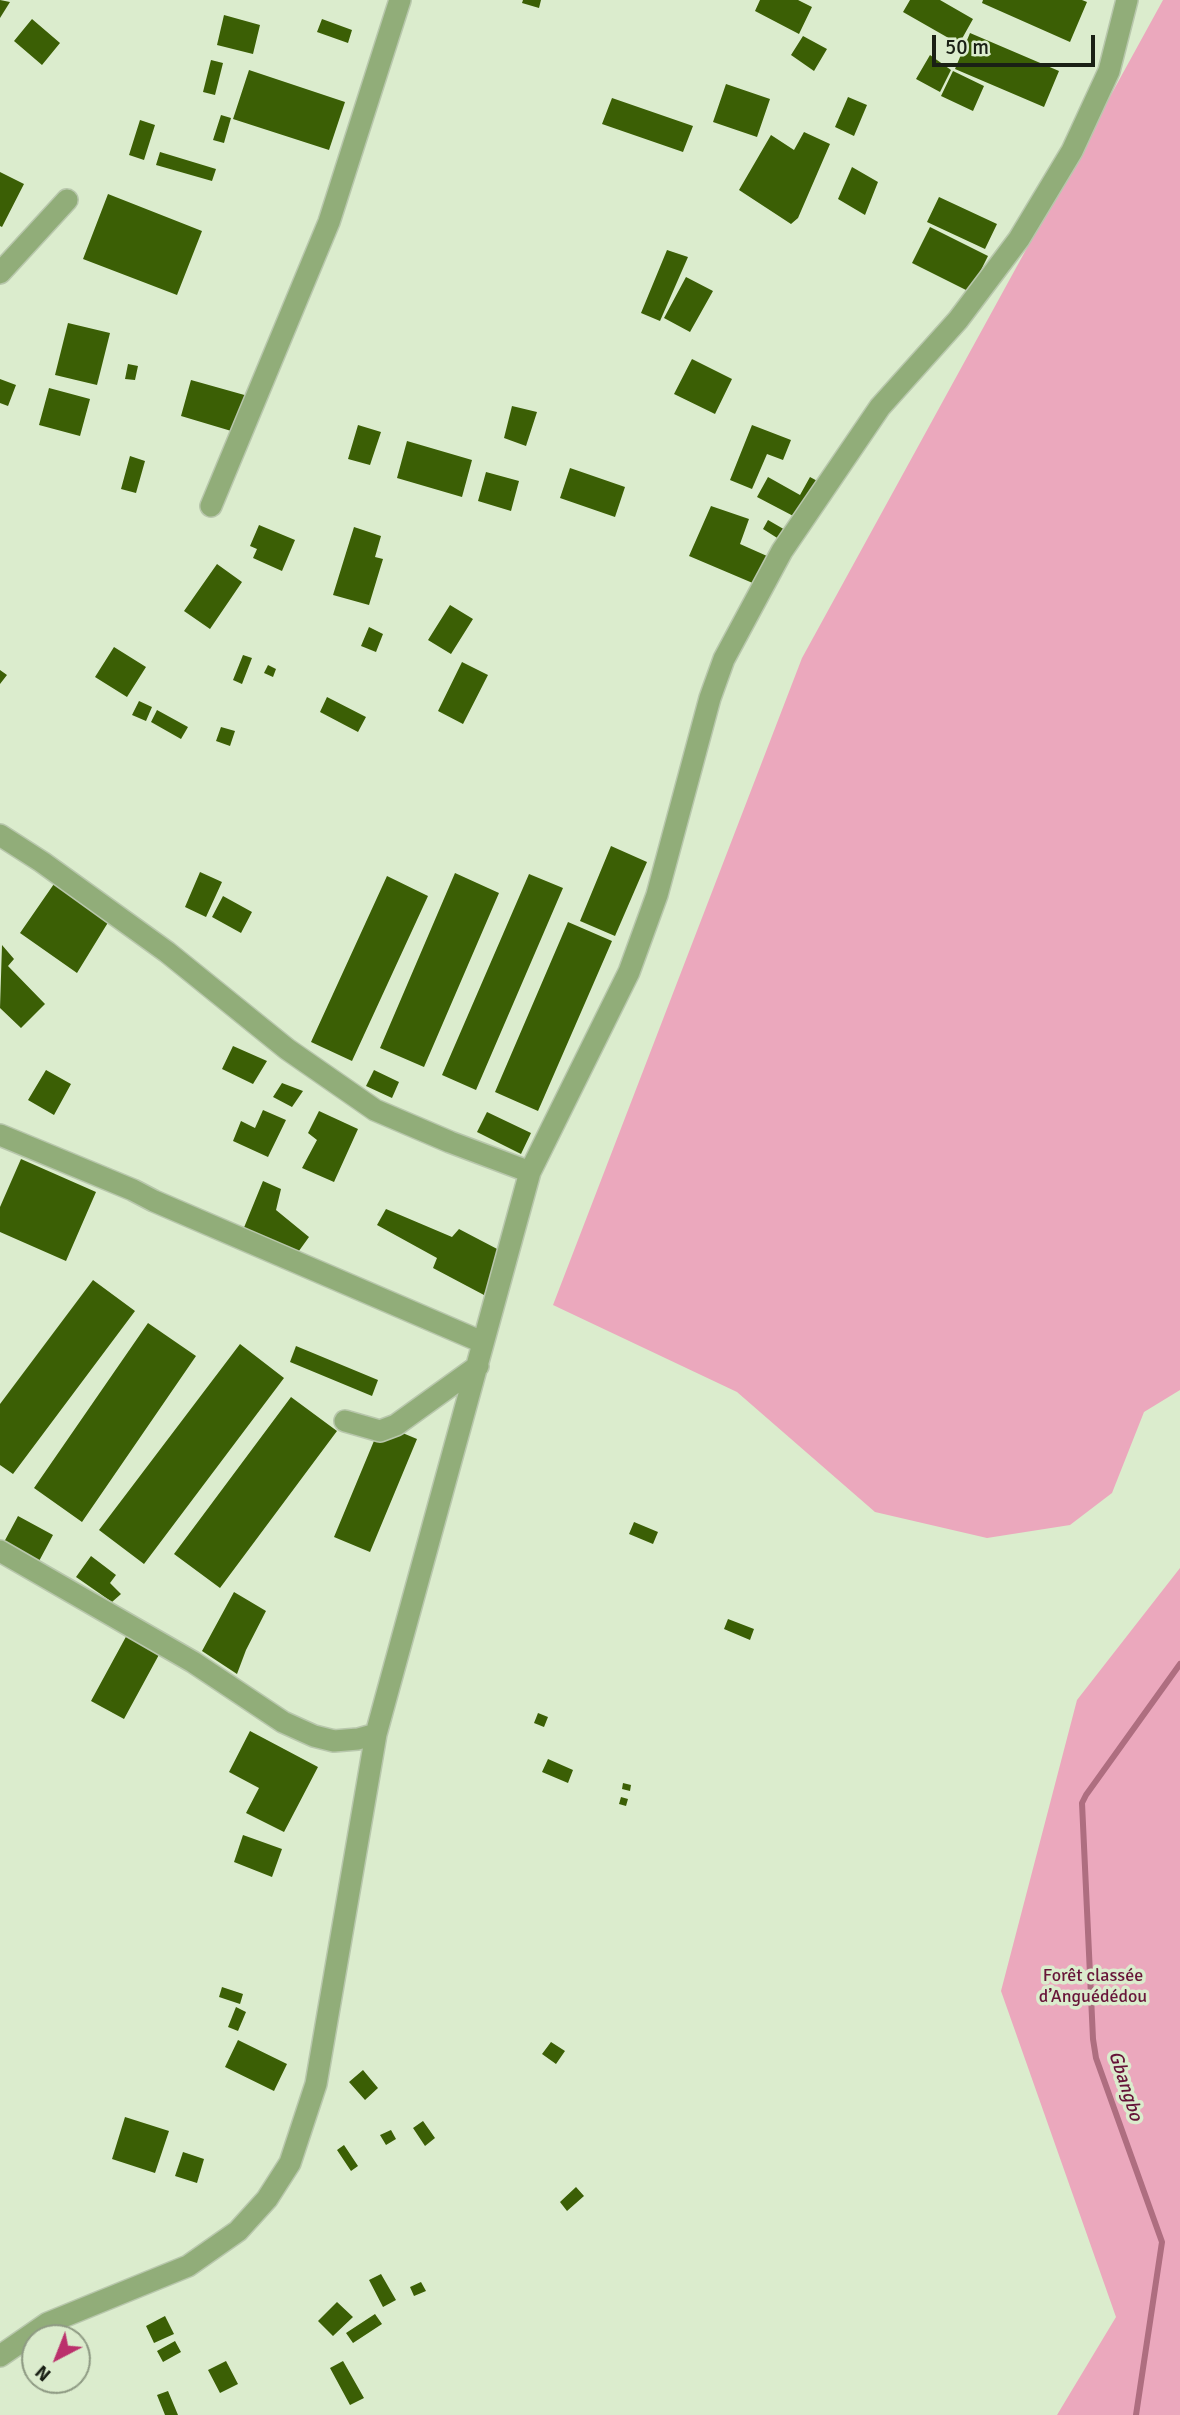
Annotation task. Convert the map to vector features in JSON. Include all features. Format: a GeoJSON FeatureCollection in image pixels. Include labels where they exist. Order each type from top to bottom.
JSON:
{"type":"FeatureCollection","features":[{"type":"Feature","properties":{"kind":"street"},"geometry":{"type":"LineString","coordinates":[[211,506],[329,222],[400,0]]}},
{"type":"Feature","properties":{"kind":"street"},"geometry":{"type":"LineString","coordinates":[[0,2356],[48,2323],[188,2266],[238,2231],[267,2199],[290,2163],[316,2084],[376,1734],[530,1172],[629,972],[657,895],[710,698],[724,659],[782,551],[880,407],[958,320],[1019,239],[1072,151],[1108,71],[1127,0]]}},
{"type":"Feature","properties":{"kind":"street"},"geometry":{"type":"LineString","coordinates":[[0,273],[67,200]]}},
{"type":"Feature","properties":{"kind":"street"},"geometry":{"type":"LineString","coordinates":[[0,835],[167,952],[287,1049],[375,1110],[450,1143],[530,1172]]}},
{"type":"Feature","properties":{"kind":"street"},"geometry":{"type":"LineString","coordinates":[[0,1135],[134,1190],[482,1342]]}},
{"type":"Feature","properties":{"kind":"street"},"geometry":{"type":"LineString","coordinates":[[345,1421],[380,1431],[396,1425],[478,1366]]}},
{"type":"Feature","properties":{"kind":"street"},"geometry":{"type":"LineString","coordinates":[[0,1551],[193,1662],[283,1722],[314,1736],[334,1741],[376,1734]]}},
{"type":"Feature","properties":{"kind":"green space"},"geometry":{"type":"Polygon","coordinates":[[[1163,0],[1180,0],[1180,1390],[1144,1412],[1112,1493],[1070,1525],[987,1538],[875,1512],[737,1392],[553,1305],[802,658],[1163,0]]]}},
{"type":"Feature","properties":{"kind":"green space","name":"Forêt classée d’Anguédédou"},"geometry":{"type":"Polygon","coordinates":[[[1180,1568],[1180,2415],[1057,2415],[1116,2317],[1001,1991],[1077,1700],[1180,1568]]]}},
{"type":"Feature","properties":{"kind":"building"},"geometry":{"type":"Polygon","coordinates":[[[0,0],[10,2],[0,18],[0,0]]]}},
{"type":"Feature","properties":{"kind":"building"},"geometry":{"type":"Polygon","coordinates":[[[523,0],[541,0],[539,8],[522,3],[523,0]]]}},
{"type":"Feature","properties":{"kind":"building"},"geometry":{"type":"Polygon","coordinates":[[[760,0],[798,0],[812,7],[799,34],[755,11],[760,0]]]}},
{"type":"Feature","properties":{"kind":"building"},"geometry":{"type":"Polygon","coordinates":[[[910,0],[940,0],[973,19],[959,44],[903,12],[910,0]]]}},
{"type":"Feature","properties":{"kind":"building"},"geometry":{"type":"Polygon","coordinates":[[[983,0],[1087,2],[1070,42],[982,3],[983,0]]]}},
{"type":"Feature","properties":{"kind":"building"},"geometry":{"type":"Polygon","coordinates":[[[224,15],[260,25],[253,54],[217,45],[224,15]]]}},
{"type":"Feature","properties":{"kind":"building"},"geometry":{"type":"Polygon","coordinates":[[[32,19],[60,43],[42,65],[14,41],[32,19]]]}},
{"type":"Feature","properties":{"kind":"building"},"geometry":{"type":"Polygon","coordinates":[[[322,19],[352,30],[348,43],[317,32],[322,19]]]}},
{"type":"Feature","properties":{"kind":"building"},"geometry":{"type":"Polygon","coordinates":[[[970,33],[1059,71],[1044,107],[955,69],[970,33]]]}},
{"type":"Feature","properties":{"kind":"building"},"geometry":{"type":"Polygon","coordinates":[[[803,36],[827,49],[814,71],[791,55],[803,36]]]}},
{"type":"Feature","properties":{"kind":"building"},"geometry":{"type":"Polygon","coordinates":[[[930,55],[951,70],[940,92],[916,79],[930,55]]]}},
{"type":"Feature","properties":{"kind":"building"},"geometry":{"type":"Polygon","coordinates":[[[211,60],[223,63],[215,95],[203,92],[211,60]]]}},
{"type":"Feature","properties":{"kind":"building"},"geometry":{"type":"Polygon","coordinates":[[[249,70],[345,102],[329,150],[233,119],[249,70]]]}},
{"type":"Feature","properties":{"kind":"building"},"geometry":{"type":"Polygon","coordinates":[[[953,71],[984,86],[973,111],[941,96],[953,71]]]}},
{"type":"Feature","properties":{"kind":"building"},"geometry":{"type":"Polygon","coordinates":[[[726,84],[770,99],[757,137],[713,122],[726,84]]]}},
{"type":"Feature","properties":{"kind":"building"},"geometry":{"type":"Polygon","coordinates":[[[848,97],[867,105],[854,136],[835,127],[848,97]]]}},
{"type":"Feature","properties":{"kind":"building"},"geometry":{"type":"Polygon","coordinates":[[[612,98],[693,126],[683,152],[602,124],[612,98]]]}},
{"type":"Feature","properties":{"kind":"building"},"geometry":{"type":"Polygon","coordinates":[[[221,115],[231,118],[224,143],[213,140],[221,115]]]}},
{"type":"Feature","properties":{"kind":"building"},"geometry":{"type":"Polygon","coordinates":[[[140,120],[155,125],[144,160],[129,155],[140,120]]]}},
{"type":"Feature","properties":{"kind":"building"},"geometry":{"type":"Polygon","coordinates":[[[804,132],[830,144],[798,218],[791,224],[739,190],[771,135],[794,150],[804,132]]]}},
{"type":"Feature","properties":{"kind":"building"},"geometry":{"type":"Polygon","coordinates":[[[160,152],[216,169],[212,181],[156,165],[160,152]]]}},
{"type":"Feature","properties":{"kind":"building"},"geometry":{"type":"Polygon","coordinates":[[[852,167],[878,182],[865,215],[838,199],[852,167]]]}},
{"type":"Feature","properties":{"kind":"building"},"geometry":{"type":"Polygon","coordinates":[[[0,172],[24,184],[2,227],[0,226],[0,172]]]}},
{"type":"Feature","properties":{"kind":"building"},"geometry":{"type":"Polygon","coordinates":[[[108,194],[202,231],[177,295],[83,259],[108,194]]]}},
{"type":"Feature","properties":{"kind":"building"},"geometry":{"type":"Polygon","coordinates":[[[939,197],[997,224],[985,249],[927,222],[939,197]]]}},
{"type":"Feature","properties":{"kind":"building"},"geometry":{"type":"Polygon","coordinates":[[[930,227],[988,256],[970,292],[912,263],[930,227]]]}},
{"type":"Feature","properties":{"kind":"building"},"geometry":{"type":"Polygon","coordinates":[[[667,250],[688,257],[660,321],[641,313],[667,250]]]}},
{"type":"Feature","properties":{"kind":"building"},"geometry":{"type":"Polygon","coordinates":[[[686,277],[713,291],[690,332],[664,318],[686,277]]]}},
{"type":"Feature","properties":{"kind":"building"},"geometry":{"type":"Polygon","coordinates":[[[68,323],[110,333],[97,385],[55,375],[68,323]]]}},
{"type":"Feature","properties":{"kind":"building"},"geometry":{"type":"Polygon","coordinates":[[[692,359],[732,379],[715,414],[674,394],[692,359]]]}},
{"type":"Feature","properties":{"kind":"building"},"geometry":{"type":"Polygon","coordinates":[[[128,364],[138,366],[135,380],[125,379],[128,364]]]}},
{"type":"Feature","properties":{"kind":"building"},"geometry":{"type":"Polygon","coordinates":[[[0,379],[16,385],[8,406],[0,403],[0,379]]]}},
{"type":"Feature","properties":{"kind":"building"},"geometry":{"type":"Polygon","coordinates":[[[191,380],[248,396],[238,433],[181,416],[191,380]]]}},
{"type":"Feature","properties":{"kind":"building"},"geometry":{"type":"Polygon","coordinates":[[[49,388],[90,399],[80,436],[39,425],[49,388]]]}},
{"type":"Feature","properties":{"kind":"building"},"geometry":{"type":"Polygon","coordinates":[[[512,406],[537,412],[526,446],[504,438],[512,406]]]}},
{"type":"Feature","properties":{"kind":"building"},"geometry":{"type":"Polygon","coordinates":[[[358,425],[381,432],[370,465],[348,459],[358,425]]]}},
{"type":"Feature","properties":{"kind":"building"},"geometry":{"type":"Polygon","coordinates":[[[752,425],[791,440],[783,460],[767,454],[752,489],[730,480],[752,425]]]}},
{"type":"Feature","properties":{"kind":"building"},"geometry":{"type":"Polygon","coordinates":[[[407,441],[472,460],[462,497],[397,478],[407,441]]]}},
{"type":"Feature","properties":{"kind":"building"},"geometry":{"type":"Polygon","coordinates":[[[130,456],[145,461],[136,493],[121,489],[130,456]]]}},
{"type":"Feature","properties":{"kind":"building"},"geometry":{"type":"Polygon","coordinates":[[[570,468],[625,487],[615,517],[560,498],[570,468]]]}},
{"type":"Feature","properties":{"kind":"building"},"geometry":{"type":"Polygon","coordinates":[[[486,472],[519,481],[511,511],[478,501],[486,472]]]}},
{"type":"Feature","properties":{"kind":"building"},"geometry":{"type":"Polygon","coordinates":[[[768,477],[800,495],[810,477],[821,483],[799,519],[757,497],[768,477]]]}},
{"type":"Feature","properties":{"kind":"building"},"geometry":{"type":"Polygon","coordinates":[[[711,506],[749,519],[740,544],[767,556],[755,584],[689,556],[711,506]]]}},
{"type":"Feature","properties":{"kind":"building"},"geometry":{"type":"Polygon","coordinates":[[[768,520],[787,531],[782,541],[763,529],[768,520]]]}},
{"type":"Feature","properties":{"kind":"building"},"geometry":{"type":"Polygon","coordinates":[[[259,525],[295,540],[282,571],[253,558],[257,549],[250,546],[259,525]]]}},
{"type":"Feature","properties":{"kind":"building"},"geometry":{"type":"Polygon","coordinates":[[[354,527],[381,536],[375,557],[383,559],[369,605],[333,595],[354,527]]]}},
{"type":"Feature","properties":{"kind":"building"},"geometry":{"type":"Polygon","coordinates":[[[217,564],[242,582],[210,629],[184,611],[217,564]]]}},
{"type":"Feature","properties":{"kind":"building"},"geometry":{"type":"Polygon","coordinates":[[[450,605],[473,619],[451,654],[428,640],[450,605]]]}},
{"type":"Feature","properties":{"kind":"building"},"geometry":{"type":"Polygon","coordinates":[[[369,627],[383,634],[376,652],[361,646],[369,627]]]}},
{"type":"Feature","properties":{"kind":"building"},"geometry":{"type":"Polygon","coordinates":[[[114,647],[146,667],[127,697],[95,677],[114,647]]]}},
{"type":"Feature","properties":{"kind":"building"},"geometry":{"type":"Polygon","coordinates":[[[243,655],[252,658],[242,684],[233,680],[243,655]]]}},
{"type":"Feature","properties":{"kind":"building"},"geometry":{"type":"Polygon","coordinates":[[[462,662],[488,675],[463,724],[438,711],[462,662]]]}},
{"type":"Feature","properties":{"kind":"building"},"geometry":{"type":"Polygon","coordinates":[[[268,665],[276,669],[273,677],[264,673],[268,665]]]}},
{"type":"Feature","properties":{"kind":"building"},"geometry":{"type":"Polygon","coordinates":[[[0,670],[7,675],[0,684],[0,670]]]}},
{"type":"Feature","properties":{"kind":"building"},"geometry":{"type":"Polygon","coordinates":[[[327,697],[366,717],[358,732],[320,712],[327,697]]]}},
{"type":"Feature","properties":{"kind":"building"},"geometry":{"type":"Polygon","coordinates":[[[139,701],[152,707],[146,721],[132,715],[139,701]]]}},
{"type":"Feature","properties":{"kind":"building"},"geometry":{"type":"Polygon","coordinates":[[[157,710],[188,727],[181,739],[151,722],[157,710]]]}},
{"type":"Feature","properties":{"kind":"building"},"geometry":{"type":"Polygon","coordinates":[[[221,727],[235,731],[230,746],[216,741],[221,727]]]}},
{"type":"Feature","properties":{"kind":"building"},"geometry":{"type":"Polygon","coordinates":[[[611,846],[647,862],[615,936],[580,921],[611,846]]]}},
{"type":"Feature","properties":{"kind":"building"},"geometry":{"type":"Polygon","coordinates":[[[200,872],[222,882],[206,917],[185,907],[200,872]]]}},
{"type":"Feature","properties":{"kind":"building"},"geometry":{"type":"Polygon","coordinates":[[[455,873],[499,893],[424,1067],[380,1048],[455,873]]]}},
{"type":"Feature","properties":{"kind":"building"},"geometry":{"type":"Polygon","coordinates":[[[529,874],[563,888],[476,1090],[442,1075],[529,874]]]}},
{"type":"Feature","properties":{"kind":"building"},"geometry":{"type":"Polygon","coordinates":[[[387,876],[428,896],[352,1061],[311,1042],[387,876]]]}},
{"type":"Feature","properties":{"kind":"building"},"geometry":{"type":"Polygon","coordinates":[[[56,881],[112,916],[77,973],[20,933],[56,881]]]}},
{"type":"Feature","properties":{"kind":"building"},"geometry":{"type":"Polygon","coordinates":[[[223,896],[252,912],[241,933],[212,917],[223,896]]]}},
{"type":"Feature","properties":{"kind":"building"},"geometry":{"type":"Polygon","coordinates":[[[568,922],[612,941],[538,1111],[495,1092],[568,922]]]}},
{"type":"Feature","properties":{"kind":"building"},"geometry":{"type":"Polygon","coordinates":[[[2,945],[14,959],[8,966],[45,1004],[21,1028],[0,1008],[2,945]]]}},
{"type":"Feature","properties":{"kind":"building"},"geometry":{"type":"Polygon","coordinates":[[[233,1046],[267,1061],[253,1084],[222,1069],[233,1046]]]}},
{"type":"Feature","properties":{"kind":"building"},"geometry":{"type":"Polygon","coordinates":[[[46,1070],[71,1084],[54,1115],[28,1100],[46,1070]]]}},
{"type":"Feature","properties":{"kind":"building"},"geometry":{"type":"Polygon","coordinates":[[[374,1070],[399,1082],[392,1098],[366,1086],[374,1070]]]}},
{"type":"Feature","properties":{"kind":"building"},"geometry":{"type":"Polygon","coordinates":[[[282,1083],[303,1091],[292,1107],[273,1097],[282,1083]]]}},
{"type":"Feature","properties":{"kind":"building"},"geometry":{"type":"Polygon","coordinates":[[[263,1110],[286,1120],[268,1157],[233,1141],[241,1121],[255,1128],[263,1110]]]}},
{"type":"Feature","properties":{"kind":"building"},"geometry":{"type":"Polygon","coordinates":[[[319,1111],[358,1129],[334,1182],[302,1168],[317,1140],[308,1133],[319,1111]]]}},
{"type":"Feature","properties":{"kind":"building"},"geometry":{"type":"Polygon","coordinates":[[[487,1112],[531,1133],[521,1154],[477,1132],[487,1112]]]}},
{"type":"Feature","properties":{"kind":"building"},"geometry":{"type":"Polygon","coordinates":[[[21,1159],[96,1192],[66,1261],[0,1232],[0,1207],[21,1159]]]}},
{"type":"Feature","properties":{"kind":"building"},"geometry":{"type":"Polygon","coordinates":[[[263,1181],[281,1189],[276,1210],[309,1237],[296,1255],[243,1230],[263,1181]]]}},
{"type":"Feature","properties":{"kind":"building"},"geometry":{"type":"Polygon","coordinates":[[[386,1209],[452,1237],[459,1229],[501,1251],[484,1295],[433,1268],[437,1258],[377,1225],[386,1209]]]}},
{"type":"Feature","properties":{"kind":"building"},"geometry":{"type":"Polygon","coordinates":[[[93,1280],[135,1311],[13,1474],[0,1465],[0,1404],[93,1280]]]}},
{"type":"Feature","properties":{"kind":"building"},"geometry":{"type":"Polygon","coordinates":[[[148,1323],[196,1356],[82,1522],[34,1488],[148,1323]]]}},
{"type":"Feature","properties":{"kind":"building"},"geometry":{"type":"Polygon","coordinates":[[[240,1344],[284,1378],[144,1564],[99,1530],[240,1344]]]}},
{"type":"Feature","properties":{"kind":"building"},"geometry":{"type":"Polygon","coordinates":[[[296,1346],[378,1380],[372,1396],[290,1362],[296,1346]]]}},
{"type":"Feature","properties":{"kind":"building"},"geometry":{"type":"Polygon","coordinates":[[[291,1397],[337,1431],[220,1588],[174,1554],[291,1397]]]}},
{"type":"Feature","properties":{"kind":"building"},"geometry":{"type":"Polygon","coordinates":[[[381,1424],[417,1439],[370,1552],[334,1537],[381,1424]]]}},
{"type":"Feature","properties":{"kind":"building"},"geometry":{"type":"Polygon","coordinates":[[[18,1516],[53,1535],[38,1563],[3,1544],[18,1516]]]}},
{"type":"Feature","properties":{"kind":"building"},"geometry":{"type":"Polygon","coordinates":[[[634,1522],[658,1532],[653,1544],[629,1534],[634,1522]]]}},
{"type":"Feature","properties":{"kind":"building"},"geometry":{"type":"Polygon","coordinates":[[[91,1556],[116,1575],[110,1583],[121,1594],[112,1602],[76,1577],[91,1556]]]}},
{"type":"Feature","properties":{"kind":"building"},"geometry":{"type":"Polygon","coordinates":[[[234,1592],[266,1611],[237,1674],[202,1651],[234,1592]]]}},
{"type":"Feature","properties":{"kind":"building"},"geometry":{"type":"Polygon","coordinates":[[[728,1619],[754,1629],[750,1640],[724,1629],[728,1619]]]}},
{"type":"Feature","properties":{"kind":"building"},"geometry":{"type":"Polygon","coordinates":[[[128,1633],[161,1651],[124,1719],[91,1701],[128,1633]]]}},
{"type":"Feature","properties":{"kind":"building"},"geometry":{"type":"Polygon","coordinates":[[[538,1713],[548,1717],[544,1727],[534,1723],[538,1713]]]}},
{"type":"Feature","properties":{"kind":"building"},"geometry":{"type":"Polygon","coordinates":[[[250,1731],[318,1767],[284,1832],[246,1813],[259,1788],[229,1772],[250,1731]]]}},
{"type":"Feature","properties":{"kind":"building"},"geometry":{"type":"Polygon","coordinates":[[[548,1759],[573,1770],[568,1783],[542,1772],[548,1759]]]}},
{"type":"Feature","properties":{"kind":"building"},"geometry":{"type":"Polygon","coordinates":[[[623,1783],[631,1785],[630,1791],[622,1789],[623,1783]]]}},
{"type":"Feature","properties":{"kind":"building"},"geometry":{"type":"Polygon","coordinates":[[[621,1797],[628,1799],[626,1806],[619,1804],[621,1797]]]}},
{"type":"Feature","properties":{"kind":"building"},"geometry":{"type":"Polygon","coordinates":[[[243,1835],[282,1849],[272,1877],[234,1862],[243,1835]]]}},
{"type":"Feature","properties":{"kind":"building"},"geometry":{"type":"Polygon","coordinates":[[[222,1987],[243,1994],[240,2004],[219,1997],[222,1987]]]}},
{"type":"Feature","properties":{"kind":"building"},"geometry":{"type":"Polygon","coordinates":[[[236,2007],[246,2012],[238,2031],[228,2027],[236,2007]]]}},
{"type":"Feature","properties":{"kind":"building"},"geometry":{"type":"Polygon","coordinates":[[[238,2040],[287,2064],[274,2091],[225,2067],[238,2040]]]}},
{"type":"Feature","properties":{"kind":"building"},"geometry":{"type":"Polygon","coordinates":[[[551,2042],[565,2051],[556,2064],[542,2054],[551,2042]]]}},
{"type":"Feature","properties":{"kind":"building"},"geometry":{"type":"Polygon","coordinates":[[[363,2070],[378,2088],[365,2100],[349,2082],[363,2070]]]}},
{"type":"Feature","properties":{"kind":"building"},"geometry":{"type":"Polygon","coordinates":[[[125,2117],[169,2131],[155,2173],[112,2159],[125,2117]]]}},
{"type":"Feature","properties":{"kind":"building"},"geometry":{"type":"Polygon","coordinates":[[[423,2121],[435,2138],[425,2146],[413,2128],[423,2121]]]}},
{"type":"Feature","properties":{"kind":"building"},"geometry":{"type":"Polygon","coordinates":[[[391,2130],[396,2139],[386,2145],[380,2135],[391,2130]]]}},
{"type":"Feature","properties":{"kind":"building"},"geometry":{"type":"Polygon","coordinates":[[[344,2145],[358,2166],[351,2171],[337,2150],[344,2145]]]}},
{"type":"Feature","properties":{"kind":"building"},"geometry":{"type":"Polygon","coordinates":[[[183,2152],[204,2159],[197,2183],[175,2176],[183,2152]]]}},
{"type":"Feature","properties":{"kind":"building"},"geometry":{"type":"Polygon","coordinates":[[[576,2187],[584,2196],[567,2211],[560,2202],[576,2187]]]}},
{"type":"Feature","properties":{"kind":"building"},"geometry":{"type":"Polygon","coordinates":[[[381,2274],[396,2300],[383,2307],[369,2280],[381,2274]]]}},
{"type":"Feature","properties":{"kind":"building"},"geometry":{"type":"Polygon","coordinates":[[[421,2282],[426,2291],[414,2296],[410,2287],[421,2282]]]}},
{"type":"Feature","properties":{"kind":"building"},"geometry":{"type":"Polygon","coordinates":[[[337,2302],[353,2317],[333,2336],[318,2321],[337,2302]]]}},
{"type":"Feature","properties":{"kind":"building"},"geometry":{"type":"Polygon","coordinates":[[[375,2314],[382,2324],[353,2343],[346,2333],[375,2314]]]}},
{"type":"Feature","properties":{"kind":"building"},"geometry":{"type":"Polygon","coordinates":[[[165,2316],[174,2334],[154,2343],[146,2326],[165,2316]]]}},
{"type":"Feature","properties":{"kind":"building"},"geometry":{"type":"Polygon","coordinates":[[[175,2341],[181,2352],[163,2362],[157,2351],[175,2341]]]}},
{"type":"Feature","properties":{"kind":"building"},"geometry":{"type":"Polygon","coordinates":[[[226,2361],[238,2384],[220,2393],[208,2370],[226,2361]]]}},
{"type":"Feature","properties":{"kind":"building"},"geometry":{"type":"Polygon","coordinates":[[[343,2361],[364,2398],[350,2405],[330,2368],[343,2361]]]}},
{"type":"Feature","properties":{"kind":"building"},"geometry":{"type":"Polygon","coordinates":[[[168,2391],[178,2415],[165,2415],[157,2395],[168,2391]]]}},
{"type":"Feature","properties":{"kind":"waterway","name":"Gbangbo"},"geometry":{"type":"LineString","coordinates":[[1136,2415],[1162,2242],[1096,2058],[1082,1803],[1180,1664]]}}]}
